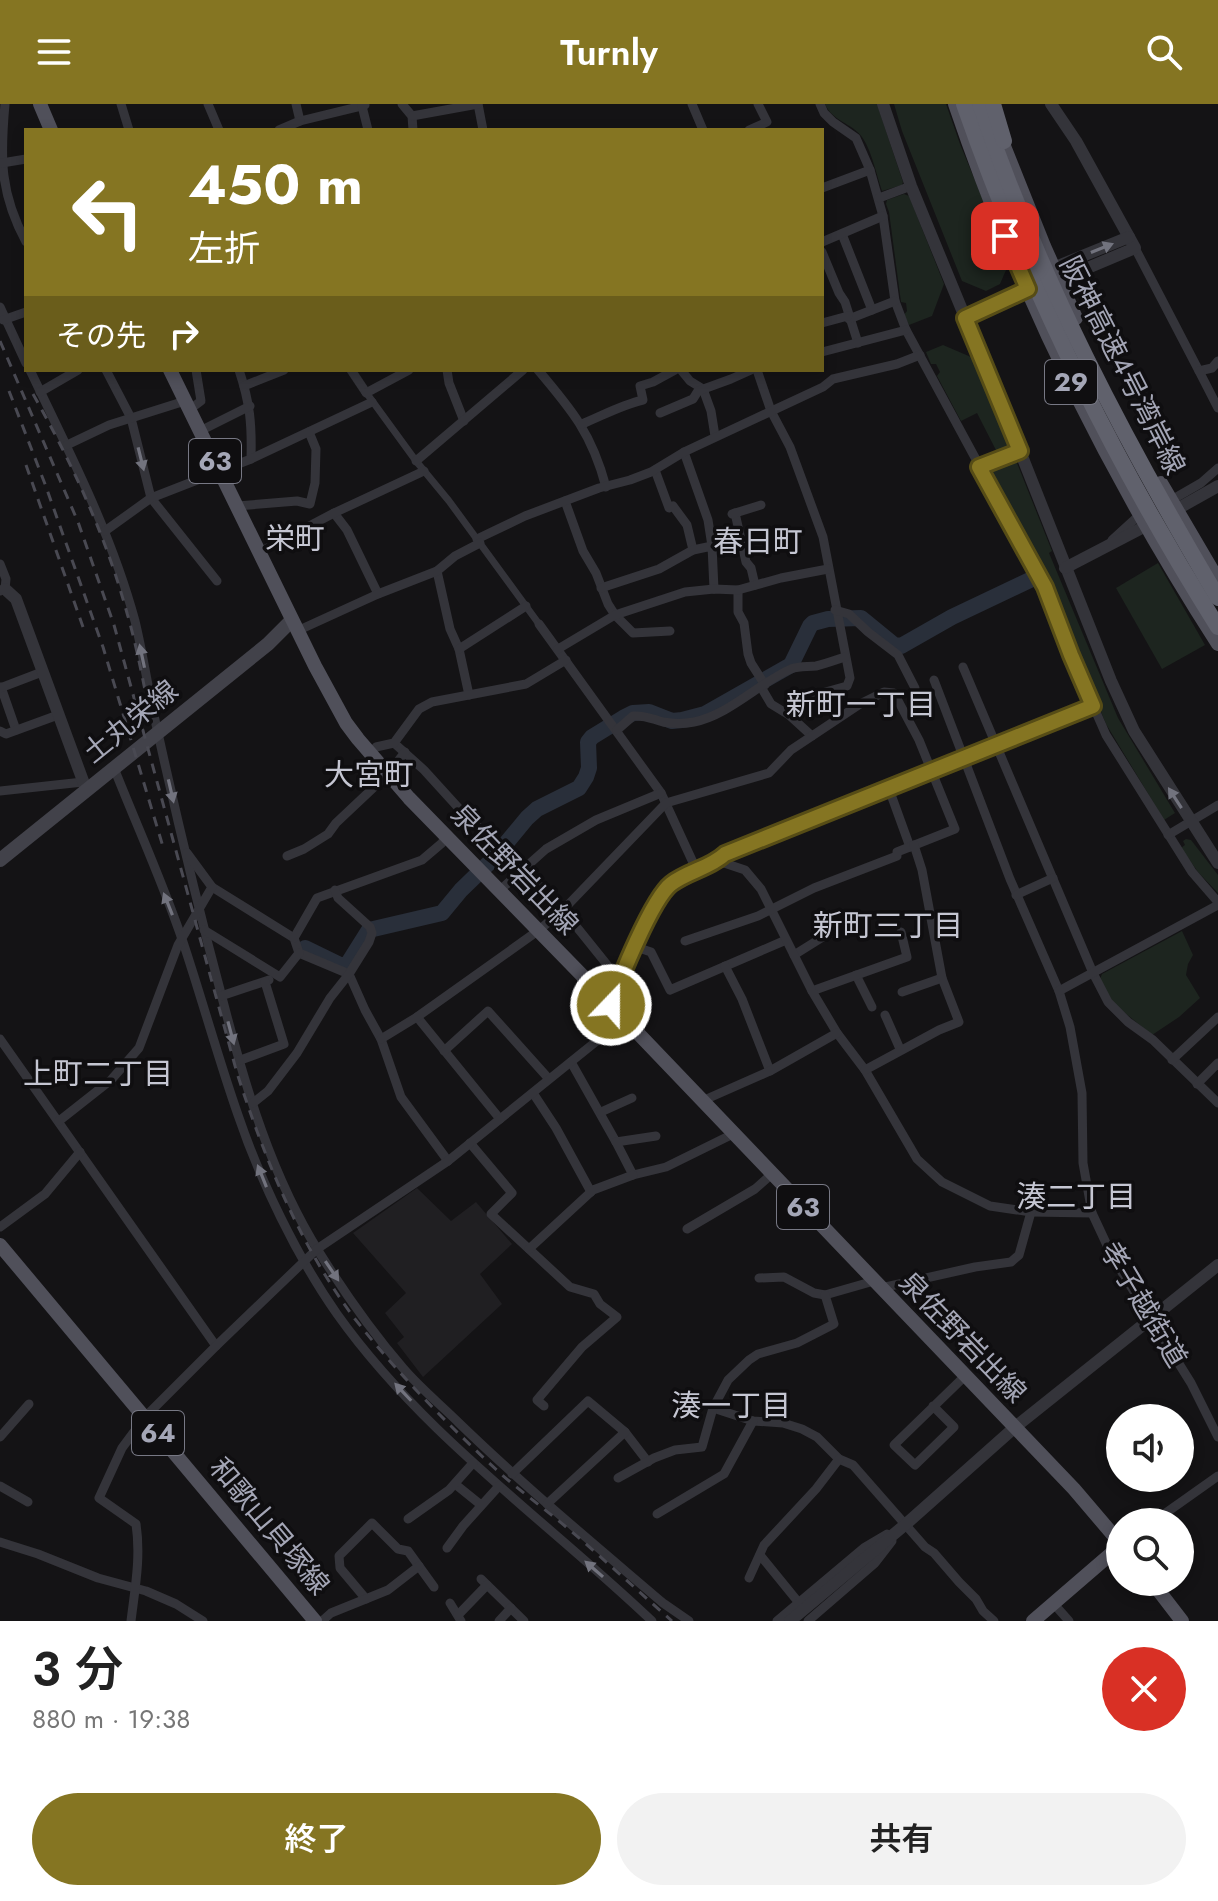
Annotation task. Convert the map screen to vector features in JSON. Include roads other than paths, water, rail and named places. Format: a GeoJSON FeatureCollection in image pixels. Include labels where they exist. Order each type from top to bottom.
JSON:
{"type":"FeatureCollection","features":[{"type":"Feature","properties":{"kind":"highway","name":"阪神高速4号湾岸線"},"geometry":{"type":"LineString","coordinates":[[964,104],[1022,256],[1061,340],[1122,463],[1218,627]]}},
{"type":"Feature","properties":{"kind":"highway","name":"阪神高速4号湾岸線"},"geometry":{"type":"LineString","coordinates":[[980,104],[1008,181],[1067,320],[1136,457],[1218,598]]}},
{"type":"Feature","properties":{"kind":"highway"},"geometry":{"type":"LineString","coordinates":[[990,104],[1036,250]]}},
{"type":"Feature","properties":{"kind":"main road"},"geometry":{"type":"LineString","coordinates":[[40,104],[50,128]]}},
{"type":"Feature","properties":{"kind":"main road","name":"29"},"geometry":{"type":"LineString","coordinates":[[955,104],[986,190],[1053,344],[1116,469],[1218,644]]}},
{"type":"Feature","properties":{"kind":"main road","name":"29"},"geometry":{"type":"LineString","coordinates":[[990,104],[1056,274],[1104,377],[1144,454],[1218,580]]}},
{"type":"Feature","properties":{"kind":"main road","name":"泉佐野岩出線"},"geometry":{"type":"LineString","coordinates":[[171,372],[295,626],[346,723],[371,754],[409,798],[1074,1489],[1106,1527]]}},
{"type":"Feature","properties":{"kind":"main road","name":"土丸栄線"},"geometry":{"type":"LineString","coordinates":[[0,860],[85,785],[114,768],[268,644],[295,626]]}},
{"type":"Feature","properties":{"kind":"main road","name":"和歌山貝塚線"},"geometry":{"type":"LineString","coordinates":[[0,1245],[315,1621]]}},
{"type":"Feature","properties":{"kind":"main road"},"geometry":{"type":"LineString","coordinates":[[1033,1621],[1106,1556]]}},
{"type":"Feature","properties":{"kind":"main road"},"geometry":{"type":"LineString","coordinates":[[1163,1596],[1182,1621]]}},
{"type":"Feature","properties":{"kind":"street"},"geometry":{"type":"LineString","coordinates":[[5,104],[1,137],[2,192],[24,239]]}},
{"type":"Feature","properties":{"kind":"street"},"geometry":{"type":"LineString","coordinates":[[121,104],[128,128]]}},
{"type":"Feature","properties":{"kind":"street"},"geometry":{"type":"LineString","coordinates":[[208,104],[218,128]]}},
{"type":"Feature","properties":{"kind":"street"},"geometry":{"type":"LineString","coordinates":[[296,104],[296,125],[364,105],[368,128]]}},
{"type":"Feature","properties":{"kind":"street"},"geometry":{"type":"LineString","coordinates":[[402,104],[412,116],[413,128]]}},
{"type":"Feature","properties":{"kind":"street"},"geometry":{"type":"LineString","coordinates":[[412,116],[476,104],[482,128]]}},
{"type":"Feature","properties":{"kind":"street"},"geometry":{"type":"LineString","coordinates":[[692,104],[702,128]]}},
{"type":"Feature","properties":{"kind":"street"},"geometry":{"type":"LineString","coordinates":[[758,104],[769,126]]}},
{"type":"Feature","properties":{"kind":"street"},"geometry":{"type":"LineString","coordinates":[[820,104],[833,122],[856,138],[879,198],[895,301],[906,330],[1045,587],[1106,735],[1192,872],[1218,904],[1059,991]]}},
{"type":"Feature","properties":{"kind":"street"},"geometry":{"type":"LineString","coordinates":[[883,104],[911,186],[1134,731],[1218,863]]}},
{"type":"Feature","properties":{"kind":"street"},"geometry":{"type":"LineString","coordinates":[[1051,104],[1076,141],[1218,408]]}},
{"type":"Feature","properties":{"kind":"street"},"geometry":{"type":"LineString","coordinates":[[2,163],[24,159]]}},
{"type":"Feature","properties":{"kind":"street"},"geometry":{"type":"LineString","coordinates":[[824,187],[870,170]]}},
{"type":"Feature","properties":{"kind":"street"},"geometry":{"type":"LineString","coordinates":[[879,198],[911,186]]}},
{"type":"Feature","properties":{"kind":"street"},"geometry":{"type":"LineString","coordinates":[[824,241],[883,216]]}},
{"type":"Feature","properties":{"kind":"street"},"geometry":{"type":"LineString","coordinates":[[842,234],[872,310]]}},
{"type":"Feature","properties":{"kind":"street"},"geometry":{"type":"LineString","coordinates":[[965,318],[1056,274],[1132,243]]}},
{"type":"Feature","properties":{"kind":"street"},"geometry":{"type":"LineString","coordinates":[[824,257],[845,302],[858,343]]}},
{"type":"Feature","properties":{"kind":"street"},"geometry":{"type":"LineString","coordinates":[[824,323],[849,318],[895,301]]}},
{"type":"Feature","properties":{"kind":"street"},"geometry":{"type":"LineString","coordinates":[[0,307],[2,320],[24,359]]}},
{"type":"Feature","properties":{"kind":"street"},"geometry":{"type":"LineString","coordinates":[[2,320],[24,313]]}},
{"type":"Feature","properties":{"kind":"street"},"geometry":{"type":"LineString","coordinates":[[824,352],[906,330]]}},
{"type":"Feature","properties":{"kind":"street"},"geometry":{"type":"LineString","coordinates":[[295,626],[420,579],[437,571],[478,541],[525,516],[655,470],[715,436],[823,387],[833,379],[897,364],[920,355]]}},
{"type":"Feature","properties":{"kind":"street"},"geometry":{"type":"LineString","coordinates":[[1199,371],[1212,368],[1218,361]]}},
{"type":"Feature","properties":{"kind":"street"},"geometry":{"type":"LineString","coordinates":[[31,372],[105,531],[124,583],[199,911],[238,1061],[273,1161],[296,1211],[355,1306],[404,1370],[512,1474],[663,1603],[689,1621]]}},
{"type":"Feature","properties":{"kind":"street"},"geometry":{"type":"LineString","coordinates":[[40,392],[75,372]]}},
{"type":"Feature","properties":{"kind":"street"},"geometry":{"type":"LineString","coordinates":[[107,372],[131,418],[151,498],[217,581]]}},
{"type":"Feature","properties":{"kind":"street"},"geometry":{"type":"LineString","coordinates":[[67,445],[109,425],[201,401],[196,372]]}},
{"type":"Feature","properties":{"kind":"street"},"geometry":{"type":"LineString","coordinates":[[240,372],[250,406],[251,459]]}},
{"type":"Feature","properties":{"kind":"street"},"geometry":{"type":"LineString","coordinates":[[244,386],[279,372]]}},
{"type":"Feature","properties":{"kind":"street"},"geometry":{"type":"LineString","coordinates":[[352,372],[661,793],[696,869]]}},
{"type":"Feature","properties":{"kind":"street"},"geometry":{"type":"LineString","coordinates":[[105,531],[151,498],[251,459],[309,432],[406,372]]}},
{"type":"Feature","properties":{"kind":"street"},"geometry":{"type":"LineString","coordinates":[[447,372],[464,421]]}},
{"type":"Feature","properties":{"kind":"street"},"geometry":{"type":"LineString","coordinates":[[416,461],[521,372]]}},
{"type":"Feature","properties":{"kind":"street"},"geometry":{"type":"LineString","coordinates":[[540,372],[582,424],[600,462],[606,487]]}},
{"type":"Feature","properties":{"kind":"street"},"geometry":{"type":"LineString","coordinates":[[582,424],[623,405],[643,400],[640,386],[674,372]]}},
{"type":"Feature","properties":{"kind":"street"},"geometry":{"type":"LineString","coordinates":[[680,372],[703,389],[715,436]]}},
{"type":"Feature","properties":{"kind":"street"},"geometry":{"type":"LineString","coordinates":[[660,413],[693,399],[698,391],[749,372]]}},
{"type":"Feature","properties":{"kind":"street"},"geometry":{"type":"LineString","coordinates":[[755,372],[790,447],[823,537],[850,678],[847,686],[804,698],[789,715]]}},
{"type":"Feature","properties":{"kind":"street"},"geometry":{"type":"LineString","coordinates":[[200,431],[250,406]]}},
{"type":"Feature","properties":{"kind":"street"},"geometry":{"type":"LineString","coordinates":[[237,506],[297,501],[310,504],[315,483],[316,449],[309,432]]}},
{"type":"Feature","properties":{"kind":"street"},"geometry":{"type":"LineString","coordinates":[[979,467],[1020,451]]}},
{"type":"Feature","properties":{"kind":"street"},"geometry":{"type":"LineString","coordinates":[[684,452],[708,520],[714,589]]}},
{"type":"Feature","properties":{"kind":"street"},"geometry":{"type":"LineString","coordinates":[[1177,503],[1218,468]]}},
{"type":"Feature","properties":{"kind":"street"},"geometry":{"type":"LineString","coordinates":[[655,470],[669,508],[673,506],[687,525],[693,550]]}},
{"type":"Feature","properties":{"kind":"street"},"geometry":{"type":"LineString","coordinates":[[260,552],[424,471]]}},
{"type":"Feature","properties":{"kind":"street"},"geometry":{"type":"LineString","coordinates":[[1177,503],[1218,486]]}},
{"type":"Feature","properties":{"kind":"street"},"geometry":{"type":"LineString","coordinates":[[565,501],[583,551],[615,615],[633,633],[670,631]]}},
{"type":"Feature","properties":{"kind":"street"},"geometry":{"type":"LineString","coordinates":[[755,585],[734,514],[761,505]]}},
{"type":"Feature","properties":{"kind":"street"},"geometry":{"type":"LineString","coordinates":[[334,513],[347,530],[378,594]]}},
{"type":"Feature","properties":{"kind":"street"},"geometry":{"type":"LineString","coordinates":[[1065,568],[1104,548],[1137,524]]}},
{"type":"Feature","properties":{"kind":"street"},"geometry":{"type":"LineString","coordinates":[[601,588],[659,569],[693,550],[712,546]]}},
{"type":"Feature","properties":{"kind":"street"},"geometry":{"type":"LineString","coordinates":[[0,564],[6,579],[2,590],[15,598],[85,785],[0,791]]}},
{"type":"Feature","properties":{"kind":"street"},"geometry":{"type":"LineString","coordinates":[[558,649],[615,615],[685,592],[738,590],[828,569]]}},
{"type":"Feature","properties":{"kind":"street"},"geometry":{"type":"LineString","coordinates":[[437,571],[469,695]]}},
{"type":"Feature","properties":{"kind":"street"},"geometry":{"type":"LineString","coordinates":[[738,590],[738,612],[744,623],[748,654],[771,704],[789,715],[812,736]]}},
{"type":"Feature","properties":{"kind":"street"},"geometry":{"type":"LineString","coordinates":[[459,649],[526,606]]}},
{"type":"Feature","properties":{"kind":"street"},"geometry":{"type":"LineString","coordinates":[[837,616],[849,614],[898,655],[915,688]]}},
{"type":"Feature","properties":{"kind":"street"},"geometry":{"type":"LineString","coordinates":[[614,726],[633,716],[674,723],[698,721],[794,668],[816,666],[845,657]]}},
{"type":"Feature","properties":{"kind":"street"},"geometry":{"type":"LineString","coordinates":[[371,754],[376,747],[394,743],[419,709],[432,702],[526,684],[566,660]]}},
{"type":"Feature","properties":{"kind":"street"},"geometry":{"type":"LineString","coordinates":[[963,667],[1108,1002],[1153,1040],[1218,1103]]}},
{"type":"Feature","properties":{"kind":"street"},"geometry":{"type":"LineString","coordinates":[[16,730],[0,688],[42,672]]}},
{"type":"Feature","properties":{"kind":"street","name":"孝子越街道"},"geometry":{"type":"LineString","coordinates":[[934,680],[1016,895],[1059,991],[1070,1027],[1082,1093],[1083,1163],[1092,1213],[1113,1258],[1150,1319],[1213,1412],[1218,1437]]}},
{"type":"Feature","properties":{"kind":"street"},"geometry":{"type":"LineString","coordinates":[[381,1039],[539,930],[563,910],[666,803],[769,773],[791,750],[860,704],[884,692],[894,693],[919,740],[955,829],[897,852],[897,856],[814,888],[758,916],[685,941]]}},
{"type":"Feature","properties":{"kind":"street"},"geometry":{"type":"LineString","coordinates":[[611,1005],[654,905],[669,885],[696,869],[718,861],[725,854],[1093,706]]}},
{"type":"Feature","properties":{"kind":"street"},"geometry":{"type":"LineString","coordinates":[[0,731],[6,734],[58,715]]}},
{"type":"Feature","properties":{"kind":"street"},"geometry":{"type":"LineString","coordinates":[[394,743],[563,910],[621,982]]}},
{"type":"Feature","properties":{"kind":"street"},"geometry":{"type":"LineString","coordinates":[[287,856],[328,834],[388,774],[405,752]]}},
{"type":"Feature","properties":{"kind":"street"},"geometry":{"type":"LineString","coordinates":[[114,768],[182,939],[238,1117],[267,1189],[305,1262],[337,1314],[378,1365],[450,1443],[652,1621]]}},
{"type":"Feature","properties":{"kind":"street"},"geometry":{"type":"LineString","coordinates":[[865,1070],[900,1049],[959,1022],[942,978],[922,870],[889,789]]}},
{"type":"Feature","properties":{"kind":"street"},"geometry":{"type":"LineString","coordinates":[[500,890],[546,849],[596,820],[661,793]]}},
{"type":"Feature","properties":{"kind":"street"},"geometry":{"type":"LineString","coordinates":[[1168,835],[1218,805]]}},
{"type":"Feature","properties":{"kind":"street"},"geometry":{"type":"LineString","coordinates":[[294,938],[317,898],[422,860],[442,843],[446,835]]}},
{"type":"Feature","properties":{"kind":"street"},"geometry":{"type":"LineString","coordinates":[[185,849],[212,887],[294,938],[299,953],[349,974],[381,1039],[401,1097],[448,1161]]}},
{"type":"Feature","properties":{"kind":"street"},"geometry":{"type":"LineString","coordinates":[[718,861],[745,870],[761,889],[812,991],[837,1033],[865,1070],[917,1159],[942,1182],[990,1206],[1031,1212],[1092,1213]]}},
{"type":"Feature","properties":{"kind":"street"},"geometry":{"type":"LineString","coordinates":[[1016,895],[1053,878]]}},
{"type":"Feature","properties":{"kind":"street"},"geometry":{"type":"LineString","coordinates":[[59,1121],[111,1080],[139,1048],[182,939],[212,887]]}},
{"type":"Feature","properties":{"kind":"street"},"geometry":{"type":"LineString","coordinates":[[253,1103],[268,1091],[297,1053],[369,942],[371,930],[338,898],[335,890]]}},
{"type":"Feature","properties":{"kind":"street"},"geometry":{"type":"LineString","coordinates":[[204,930],[280,977]]}},
{"type":"Feature","properties":{"kind":"street"},"geometry":{"type":"LineString","coordinates":[[794,955],[834,930]]}},
{"type":"Feature","properties":{"kind":"street"},"geometry":{"type":"LineString","coordinates":[[812,991],[907,957],[901,932]]}},
{"type":"Feature","properties":{"kind":"street"},"geometry":{"type":"LineString","coordinates":[[636,947],[651,952],[670,990],[786,940]]}},
{"type":"Feature","properties":{"kind":"street"},"geometry":{"type":"LineString","coordinates":[[221,996],[280,977],[299,953]]}},
{"type":"Feature","properties":{"kind":"street"},"geometry":{"type":"LineString","coordinates":[[725,966],[742,999],[770,1071]]}},
{"type":"Feature","properties":{"kind":"street"},"geometry":{"type":"LineString","coordinates":[[856,975],[872,1007]]}},
{"type":"Feature","properties":{"kind":"street"},"geometry":{"type":"LineString","coordinates":[[902,992],[942,978]]}},
{"type":"Feature","properties":{"kind":"street"},"geometry":{"type":"LineString","coordinates":[[265,982],[284,1044],[297,1053]]}},
{"type":"Feature","properties":{"kind":"street"},"geometry":{"type":"LineString","coordinates":[[444,1051],[488,1011],[549,1079]]}},
{"type":"Feature","properties":{"kind":"street"},"geometry":{"type":"LineString","coordinates":[[885,1015],[900,1049]]}},
{"type":"Feature","properties":{"kind":"street"},"geometry":{"type":"LineString","coordinates":[[417,1017],[500,1119]]}},
{"type":"Feature","properties":{"kind":"street"},"geometry":{"type":"LineString","coordinates":[[1172,1060],[1218,1017]]}},
{"type":"Feature","properties":{"kind":"street"},"geometry":{"type":"LineString","coordinates":[[131,1621],[138,1579],[136,1524],[99,1498],[122,1448],[145,1417],[317,1249],[448,1161],[624,1019]]}},
{"type":"Feature","properties":{"kind":"street"},"geometry":{"type":"LineString","coordinates":[[702,1101],[770,1071],[837,1033]]}},
{"type":"Feature","properties":{"kind":"street"},"geometry":{"type":"LineString","coordinates":[[0,1039],[216,1346]]}},
{"type":"Feature","properties":{"kind":"street"},"geometry":{"type":"LineString","coordinates":[[238,1061],[284,1044]]}},
{"type":"Feature","properties":{"kind":"street"},"geometry":{"type":"LineString","coordinates":[[571,1062],[633,1175]]}},
{"type":"Feature","properties":{"kind":"street"},"geometry":{"type":"LineString","coordinates":[[1197,1084],[1218,1063]]}},
{"type":"Feature","properties":{"kind":"street"},"geometry":{"type":"LineString","coordinates":[[533,1093],[562,1137],[591,1192]]}},
{"type":"Feature","properties":{"kind":"street"},"geometry":{"type":"LineString","coordinates":[[601,1112],[632,1098]]}},
{"type":"Feature","properties":{"kind":"street"},"geometry":{"type":"LineString","coordinates":[[529,1249],[591,1192],[633,1175],[666,1167],[733,1134]]}},
{"type":"Feature","properties":{"kind":"street"},"geometry":{"type":"LineString","coordinates":[[616,1142],[656,1136]]}},
{"type":"Feature","properties":{"kind":"street"},"geometry":{"type":"LineString","coordinates":[[470,1143],[512,1193],[491,1214],[570,1287],[594,1294],[600,1304],[617,1317],[582,1347],[537,1400],[544,1406]]}},
{"type":"Feature","properties":{"kind":"street"},"geometry":{"type":"LineString","coordinates":[[0,1227],[45,1194],[80,1152]]}},
{"type":"Feature","properties":{"kind":"street"},"geometry":{"type":"LineString","coordinates":[[687,1229],[755,1189],[772,1174]]}},
{"type":"Feature","properties":{"kind":"street"},"geometry":{"type":"LineString","coordinates":[[759,1278],[784,1277],[814,1293],[825,1295],[1011,1262],[1019,1255],[1031,1212]]}},
{"type":"Feature","properties":{"kind":"street"},"geometry":{"type":"LineString","coordinates":[[790,1621],[1014,1428],[1218,1265]]}},
{"type":"Feature","properties":{"kind":"street"},"geometry":{"type":"LineString","coordinates":[[618,1478],[675,1450],[702,1447],[713,1408],[728,1380],[749,1360],[758,1354],[797,1343],[834,1324],[825,1295]]}},
{"type":"Feature","properties":{"kind":"street"},"geometry":{"type":"LineString","coordinates":[[933,1406],[954,1427],[915,1465],[894,1445],[933,1406],[965,1376]]}},
{"type":"Feature","properties":{"kind":"street"},"geometry":{"type":"LineString","coordinates":[[512,1474],[588,1401],[625,1432],[648,1462]]}},
{"type":"Feature","properties":{"kind":"street"},"geometry":{"type":"LineString","coordinates":[[0,1437],[29,1404]]}},
{"type":"Feature","properties":{"kind":"street"},"geometry":{"type":"LineString","coordinates":[[713,1408],[753,1421],[783,1423],[817,1437],[839,1459],[853,1465],[994,1621]]}},
{"type":"Feature","properties":{"kind":"street"},"geometry":{"type":"LineString","coordinates":[[657,1514],[724,1474],[753,1421]]}},
{"type":"Feature","properties":{"kind":"street"},"geometry":{"type":"LineString","coordinates":[[547,1504],[625,1432]]}},
{"type":"Feature","properties":{"kind":"street"},"geometry":{"type":"LineString","coordinates":[[408,1519],[493,1456]]}},
{"type":"Feature","properties":{"kind":"street"},"geometry":{"type":"LineString","coordinates":[[749,1578],[764,1545],[839,1459]]}},
{"type":"Feature","properties":{"kind":"street"},"geometry":{"type":"LineString","coordinates":[[1173,1508],[1218,1476]]}},
{"type":"Feature","properties":{"kind":"street"},"geometry":{"type":"LineString","coordinates":[[455,1484],[481,1505]]}},
{"type":"Feature","properties":{"kind":"street"},"geometry":{"type":"LineString","coordinates":[[0,1486],[28,1502]]}},
{"type":"Feature","properties":{"kind":"street"},"geometry":{"type":"LineString","coordinates":[[447,1548],[499,1486]]}},
{"type":"Feature","properties":{"kind":"street"},"geometry":{"type":"LineString","coordinates":[[366,1599],[340,1568],[339,1556],[372,1523],[398,1549],[408,1551],[434,1587]]}},
{"type":"Feature","properties":{"kind":"street"},"geometry":{"type":"LineString","coordinates":[[777,1621],[865,1547],[906,1524]]}},
{"type":"Feature","properties":{"kind":"street"},"geometry":{"type":"LineString","coordinates":[[808,1621],[875,1563],[906,1524]]}},
{"type":"Feature","properties":{"kind":"street"},"geometry":{"type":"LineString","coordinates":[[0,1542],[98,1578],[135,1587],[176,1604],[203,1621]]}},
{"type":"Feature","properties":{"kind":"street"},"geometry":{"type":"LineString","coordinates":[[760,1555],[799,1603]]}},
{"type":"Feature","properties":{"kind":"street"},"geometry":{"type":"LineString","coordinates":[[322,1621],[331,1613],[388,1590],[419,1566]]}},
{"type":"Feature","properties":{"kind":"street"},"geometry":{"type":"LineString","coordinates":[[450,1603],[459,1618],[484,1582],[524,1621]]}},
{"type":"Feature","properties":{"kind":"street"},"geometry":{"type":"LineString","coordinates":[[1053,1603],[1069,1621]]}},
{"type":"Feature","properties":{"kind":"street"},"geometry":{"type":"LineString","coordinates":[[499,1621],[511,1608]]}},
{"type":"Feature","properties":{"kind":"waterway"},"geometry":{"type":"LineString","coordinates":[[305,948],[342,966],[347,965],[369,930],[442,913],[527,818],[537,809],[579,788],[589,768],[588,742],[623,718],[633,713],[649,712],[672,721],[705,714],[791,665],[813,623],[828,619],[861,618],[894,645],[901,646],[952,617],[1032,579]]}},
{"type":"Feature","properties":{"kind":"railway"},"geometry":{"type":"LineString","coordinates":[[0,341],[78,522],[114,625],[237,1073],[272,1170],[301,1232],[355,1319],[425,1400],[501,1474],[672,1621]]}},
{"type":"Feature","properties":{"kind":"railway"},"geometry":{"type":"LineString","coordinates":[[9,391],[103,647],[164,850]]}},
{"type":"Feature","properties":{"kind":"railway"},"geometry":{"type":"LineString","coordinates":[[33,394],[74,473],[109,556],[131,626],[150,715]]}},
{"type":"Feature","properties":{"kind":"railway"},"geometry":{"type":"LineString","coordinates":[[26,465],[83,627]]}},
{"type":"Feature","properties":{"kind":"district","name":"栄町"},"geometry":{"type":"Point","coordinates":[295,539]}},
{"type":"Feature","properties":{"kind":"district","name":"春日町"},"geometry":{"type":"Point","coordinates":[758,542]}},
{"type":"Feature","properties":{"kind":"district","name":"新町一丁目"},"geometry":{"type":"Point","coordinates":[861,705]}},
{"type":"Feature","properties":{"kind":"district","name":"大宮町"},"geometry":{"type":"Point","coordinates":[369,775]}},
{"type":"Feature","properties":{"kind":"district","name":"新町三丁目"},"geometry":{"type":"Point","coordinates":[888,926]}},
{"type":"Feature","properties":{"kind":"district","name":"上町二丁目"},"geometry":{"type":"Point","coordinates":[98,1074]}},
{"type":"Feature","properties":{"kind":"district","name":"湊二丁目"},"geometry":{"type":"Point","coordinates":[1076,1197]}},
{"type":"Feature","properties":{"kind":"district","name":"湊一丁目"},"geometry":{"type":"Point","coordinates":[731,1406]}}]}
